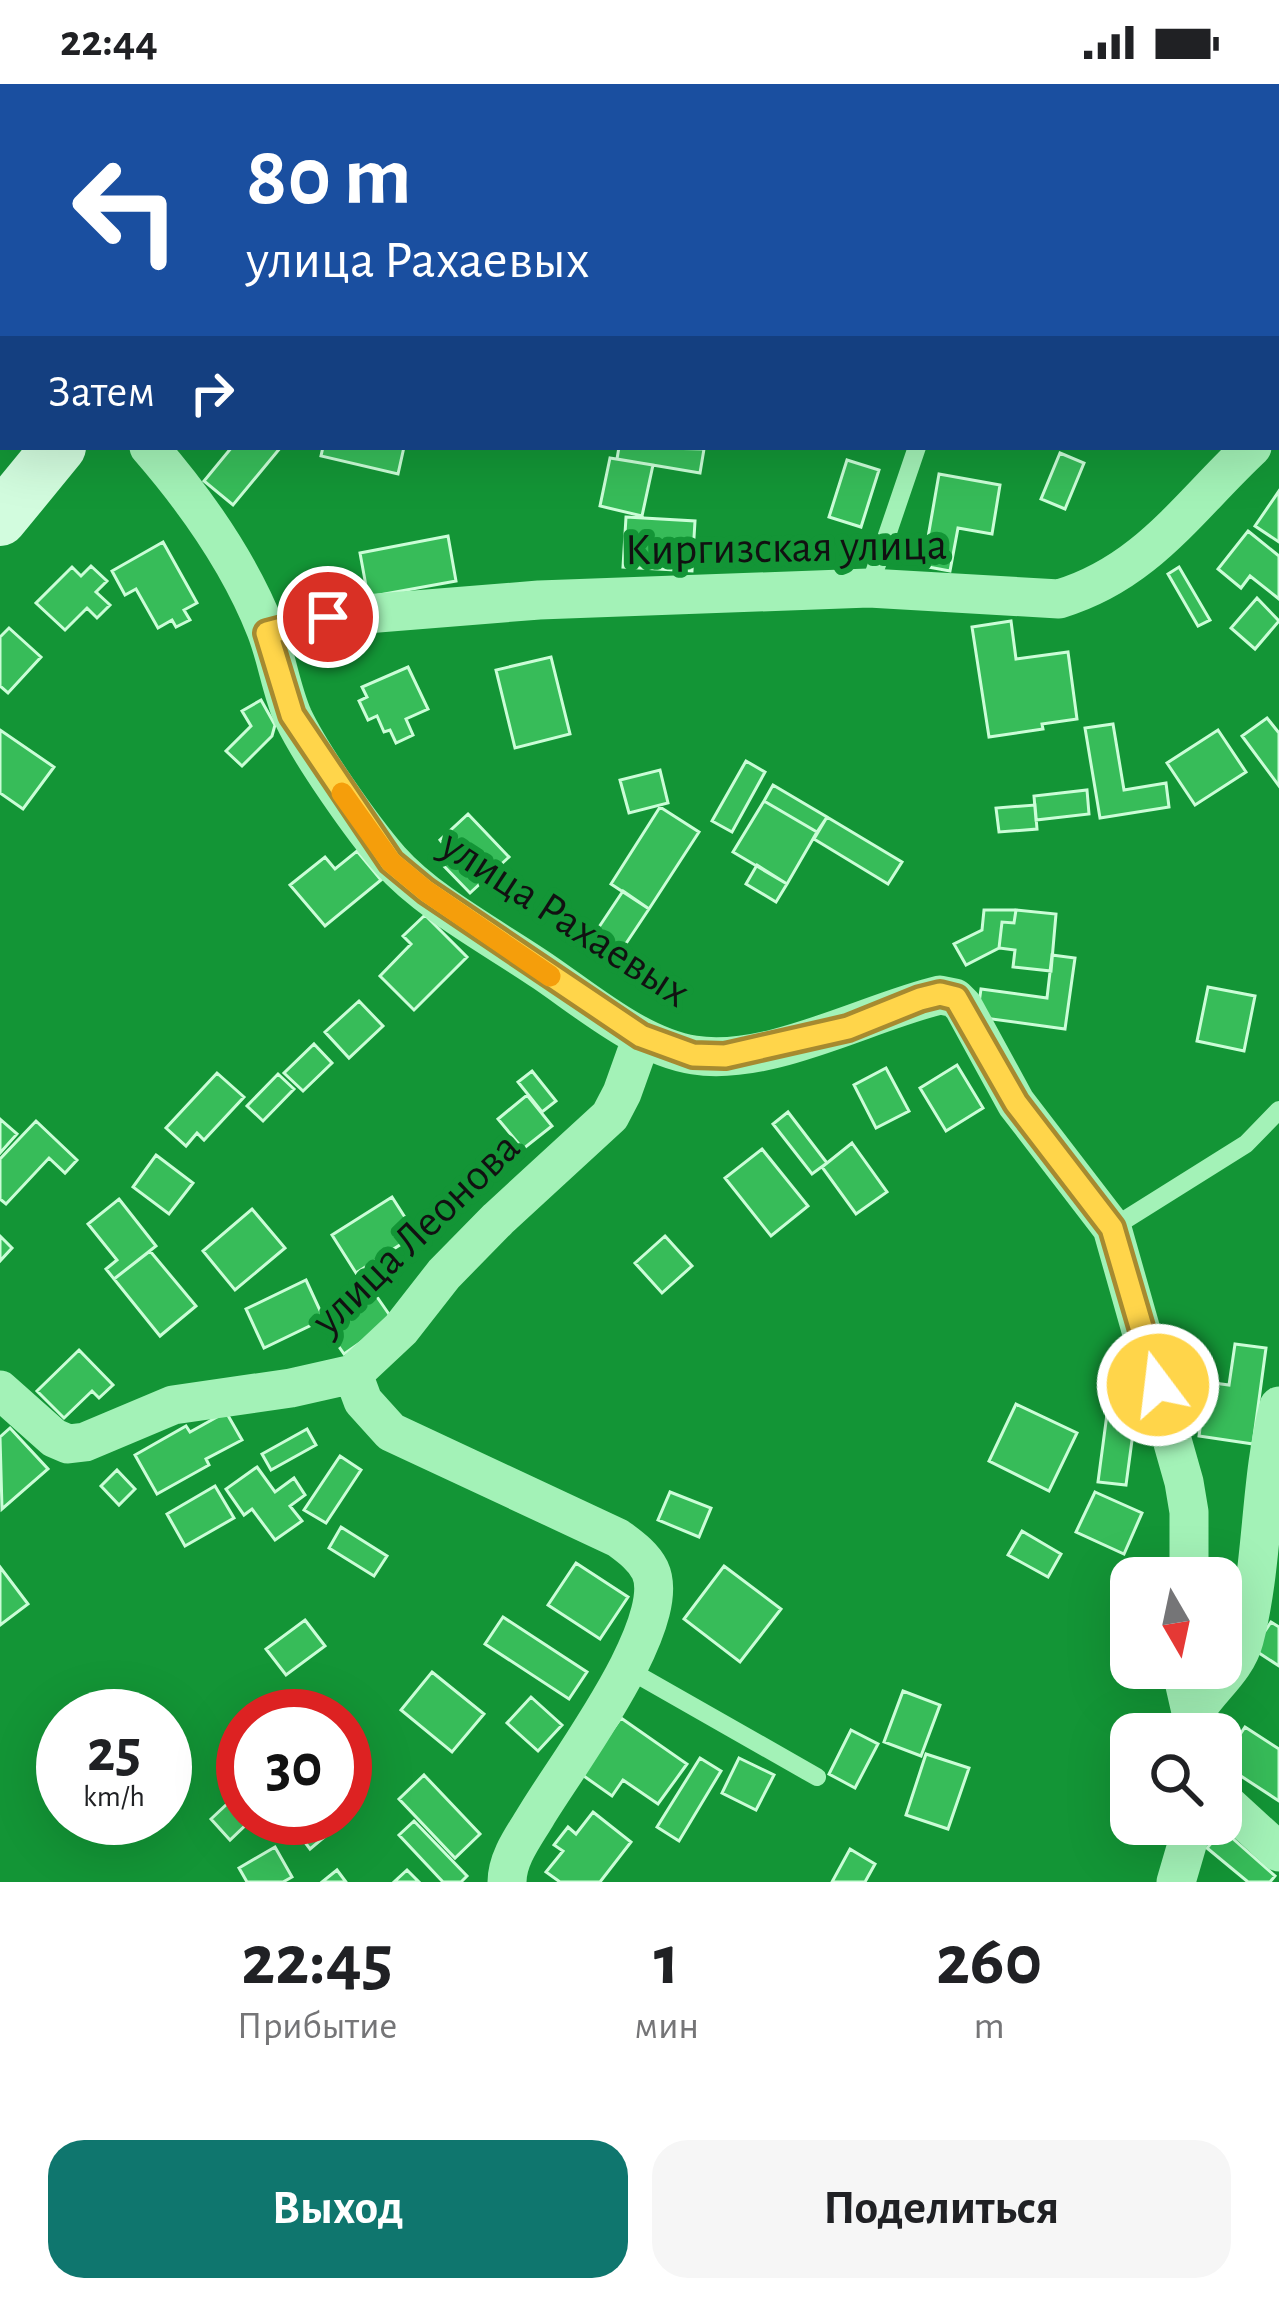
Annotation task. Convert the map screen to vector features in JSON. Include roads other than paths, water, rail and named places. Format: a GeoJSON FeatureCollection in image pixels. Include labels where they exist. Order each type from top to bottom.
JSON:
{"type":"FeatureCollection","features":[{"type":"Feature","properties":{"kind":"street"},"geometry":{"type":"LineString","coordinates":[[0,519],[57,450]]}},
{"type":"Feature","properties":{"kind":"street","name":"улица Рахаевых"},"geometry":{"type":"LineString","coordinates":[[151,450],[210,528],[249,591],[292,715],[391,862],[426,891],[641,1036],[693,1055],[725,1056],[848,1028],[920,999],[940,994],[956,998],[1016,1103],[1112,1228],[1184,1482],[1189,1557]]}},
{"type":"Feature","properties":{"kind":"street","name":"Киргизская улица"},"geometry":{"type":"LineString","coordinates":[[267,633],[328,617],[461,604],[869,588],[1059,599],[1085,591],[1135,564],[1249,450]]}},
{"type":"Feature","properties":{"kind":"street","name":"улица Леонова"},"geometry":{"type":"LineString","coordinates":[[0,1390],[68,1444],[85,1442],[173,1405],[353,1374],[401,1329],[444,1274],[498,1219],[610,1116],[641,1036]]}},
{"type":"Feature","properties":{"kind":"street"},"geometry":{"type":"LineString","coordinates":[[353,1374],[363,1401],[391,1432],[483,1478],[570,1512],[638,1553],[653,1576],[647,1626],[629,1670],[524,1837],[507,1867],[507,1882]]}},
{"type":"Feature","properties":{"kind":"street"},"geometry":{"type":"LineString","coordinates":[[1197,1713],[1244,1642],[1279,1406]]}},
{"type":"Feature","properties":{"kind":"street"},"geometry":{"type":"LineString","coordinates":[[1242,1818],[1279,1852]]}},
{"type":"Feature","properties":{"kind":"street"},"geometry":{"type":"LineString","coordinates":[[1176,1882],[1187,1845]]}},
{"type":"Feature","properties":{"kind":"lane"},"geometry":{"type":"LineString","coordinates":[[869,588],[915,450]]}},
{"type":"Feature","properties":{"kind":"lane"},"geometry":{"type":"LineString","coordinates":[[1112,1228],[1246,1144],[1279,1110]]}},
{"type":"Feature","properties":{"kind":"lane"},"geometry":{"type":"LineString","coordinates":[[629,1670],[817,1777]]}}]}
